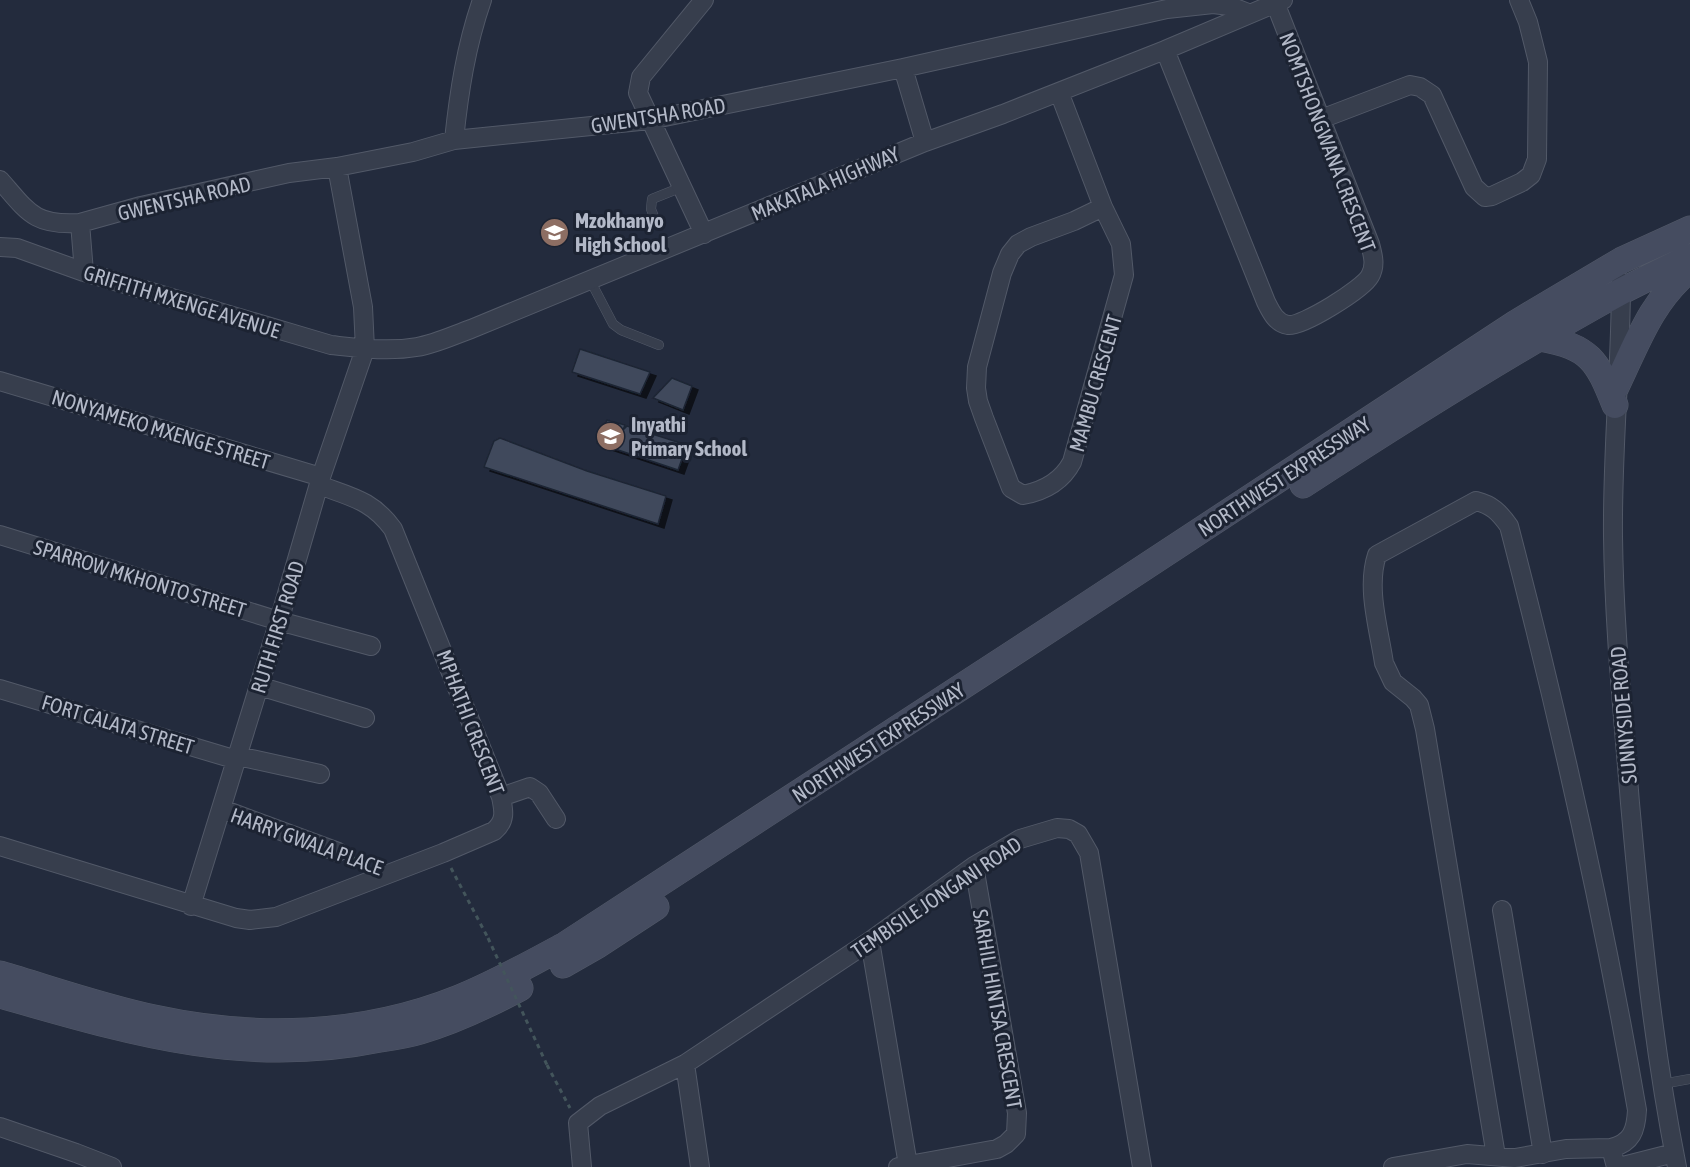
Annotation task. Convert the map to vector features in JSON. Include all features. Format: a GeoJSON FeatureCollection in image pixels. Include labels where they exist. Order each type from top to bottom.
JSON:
{"type":"FeatureCollection","features":[{"type":"Feature","properties":{"kind":"main road","name":"NORTHWEST EXPRESSWAY"},"geometry":{"type":"LineString","coordinates":[[0,974],[152,1018],[207,1028],[269,1033],[337,1029],[405,1016],[477,990],[515,973],[585,932],[1516,323],[1622,260],[1690,229]]}},
{"type":"Feature","properties":{"kind":"main road","name":"NORTHWEST EXPRESSWAY"},"geometry":{"type":"LineString","coordinates":[[0,995],[155,1037],[225,1048],[290,1050],[356,1044],[419,1032],[475,1011],[535,981],[598,945],[1373,440],[1621,291],[1690,257]]}},
{"type":"Feature","properties":{"kind":"main road"},"geometry":{"type":"LineString","coordinates":[[1616,396],[1649,316],[1672,284],[1690,268]]}},
{"type":"Feature","properties":{"kind":"main road"},"geometry":{"type":"LineString","coordinates":[[1540,338],[1576,347],[1588,355],[1616,396]]}},
{"type":"Feature","properties":{"kind":"street"},"geometry":{"type":"LineString","coordinates":[[454,140],[461,77],[482,0]]}},
{"type":"Feature","properties":{"kind":"street"},"geometry":{"type":"LineString","coordinates":[[704,0],[641,77],[638,93],[704,234]]}},
{"type":"Feature","properties":{"kind":"street"},"geometry":{"type":"LineString","coordinates":[[1321,119],[1410,85],[1420,87],[1432,95],[1474,187],[1479,193],[1492,196],[1522,182],[1531,175],[1537,159],[1538,62],[1528,22],[1519,0]]}},
{"type":"Feature","properties":{"kind":"street","name":"NOMTSHONGWANA CRESCENT"},"geometry":{"type":"LineString","coordinates":[[1165,50],[1266,302],[1274,316],[1280,321],[1288,325],[1304,322],[1361,287],[1370,277],[1374,259],[1277,1]]}},
{"type":"Feature","properties":{"kind":"street","name":"MAKATALA HIGHWAY"},"geometry":{"type":"LineString","coordinates":[[365,349],[419,347],[471,329],[925,142],[1165,50],[1277,1]]}},
{"type":"Feature","properties":{"kind":"street","name":"GWENTSHA ROAD"},"geometry":{"type":"LineString","coordinates":[[0,180],[39,220],[62,224],[80,223],[141,206],[290,174],[412,152],[454,140],[650,120],[903,68],[1167,9],[1213,4],[1230,6],[1248,13]]}},
{"type":"Feature","properties":{"kind":"street"},"geometry":{"type":"LineString","coordinates":[[903,68],[925,142]]}},
{"type":"Feature","properties":{"kind":"street","name":"MAMBU CRESCENT"},"geometry":{"type":"LineString","coordinates":[[1059,92],[1103,207],[1121,244],[1124,275],[1072,462],[1056,482],[1023,495],[1011,488],[978,401],[976,388],[977,367],[1002,273],[1010,254],[1018,244],[1103,207]]}},
{"type":"Feature","properties":{"kind":"street"},"geometry":{"type":"LineString","coordinates":[[337,167],[363,307],[365,349]]}},
{"type":"Feature","properties":{"kind":"street"},"geometry":{"type":"LineString","coordinates":[[80,223],[84,272]]}},
{"type":"Feature","properties":{"kind":"street","name":"GRIFFITH MXENGE AVENUE"},"geometry":{"type":"LineString","coordinates":[[0,248],[17,248],[84,272],[331,345],[365,349]]}},
{"type":"Feature","properties":{"kind":"street","name":"SUNNYSIDE ROAD"},"geometry":{"type":"LineString","coordinates":[[1622,260],[1613,535],[1617,649],[1638,900],[1655,1041],[1676,1160]]}},
{"type":"Feature","properties":{"kind":"street","name":"RUTH FIRST ROAD"},"geometry":{"type":"LineString","coordinates":[[191,906],[260,686],[320,481],[365,349]]}},
{"type":"Feature","properties":{"kind":"street","name":"NONYAMEKO MXENGE STREET"},"geometry":{"type":"LineString","coordinates":[[0,381],[320,481]]}},
{"type":"Feature","properties":{"kind":"street","name":"MPHATHI CRESCENT"},"geometry":{"type":"LineString","coordinates":[[0,846],[191,906],[250,920],[276,917],[443,853],[495,831],[500,826],[504,812],[501,797],[393,529],[376,509],[320,481]]}},
{"type":"Feature","properties":{"kind":"street"},"geometry":{"type":"LineString","coordinates":[[1402,1166],[1450,1155],[1515,1158],[1566,1149],[1611,1148],[1623,1145],[1627,1141],[1636,1121],[1637,1110],[1624,1035],[1538,634],[1509,526],[1490,504],[1476,501],[1377,555],[1372,570],[1372,587],[1384,663],[1388,674],[1393,682],[1419,705],[1425,729],[1496,1156]]}},
{"type":"Feature","properties":{"kind":"street","name":"SPARROW MKHONTO STREET"},"geometry":{"type":"LineString","coordinates":[[0,535],[279,621],[371,646]]}},
{"type":"Feature","properties":{"kind":"street"},"geometry":{"type":"LineString","coordinates":[[260,686],[365,718]]}},
{"type":"Feature","properties":{"kind":"street","name":"FORT CALATA STREET"},"geometry":{"type":"LineString","coordinates":[[0,689],[237,758],[320,774]]}},
{"type":"Feature","properties":{"kind":"street"},"geometry":{"type":"LineString","coordinates":[[501,797],[530,787],[539,793],[556,819]]}},
{"type":"Feature","properties":{"kind":"street","name":"HARRY GWALA PLACE"},"geometry":{"type":"LineString","coordinates":[[222,809],[338,852]]}},
{"type":"Feature","properties":{"kind":"street","name":"TEMBISILE JONGANI ROAD"},"geometry":{"type":"LineString","coordinates":[[578,1123],[600,1106],[685,1064],[870,941],[974,866],[1020,839],[1057,828],[1069,829],[1078,834],[1084,842],[1092,869],[1142,1167]]}},
{"type":"Feature","properties":{"kind":"street","name":"SARHILI HINTSA CRESCENT"},"geometry":{"type":"LineString","coordinates":[[903,1166],[997,1149],[1012,1139],[1017,1127],[974,866]]}},
{"type":"Feature","properties":{"kind":"street"},"geometry":{"type":"LineString","coordinates":[[1502,910],[1543,1154]]}},
{"type":"Feature","properties":{"kind":"street"},"geometry":{"type":"LineString","coordinates":[[870,941],[903,1166]]}},
{"type":"Feature","properties":{"kind":"street"},"geometry":{"type":"LineString","coordinates":[[685,1064],[700,1167]]}},
{"type":"Feature","properties":{"kind":"street"},"geometry":{"type":"LineString","coordinates":[[578,1123],[582,1167]]}},
{"type":"Feature","properties":{"kind":"street"},"geometry":{"type":"LineString","coordinates":[[0,1127],[112,1167]]}},
{"type":"Feature","properties":{"kind":"street"},"geometry":{"type":"LineString","coordinates":[[1611,1148],[1617,1167],[1676,1160]]}},
{"type":"Feature","properties":{"kind":"lane"},"geometry":{"type":"LineString","coordinates":[[656,222],[651,209],[651,201],[682,187]]}},
{"type":"Feature","properties":{"kind":"lane"},"geometry":{"type":"LineString","coordinates":[[590,280],[613,324],[621,330],[659,345]]}},
{"type":"Feature","properties":{"kind":"lane"},"geometry":{"type":"LineString","coordinates":[[1662,1084],[1690,1079]]}},
{"type":"Feature","properties":{"kind":"path","name":"HARRY GWALA PLACE"},"geometry":{"type":"LineString","coordinates":[[338,852],[393,873]]}},
{"type":"Feature","properties":{"kind":"path"},"geometry":{"type":"LineString","coordinates":[[443,853],[488,938],[547,1065],[578,1123]]}},
{"type":"Feature","properties":{"kind":"building","name":"Inyathi Primary School"},"geometry":{"type":"Polygon","coordinates":[[[580,349],[650,372],[640,394],[572,372],[580,349]]]}},
{"type":"Feature","properties":{"kind":"building","name":"Inyathi Primary School"},"geometry":{"type":"Polygon","coordinates":[[[672,378],[692,386],[683,410],[653,398],[672,378]]]}},
{"type":"Feature","properties":{"kind":"building"},"geometry":{"type":"Polygon","coordinates":[[[607,420],[625,425],[623,430],[627,426],[687,445],[678,470],[597,443],[607,420]]]}},
{"type":"Feature","properties":{"kind":"building","name":"Inyathi Primary School"},"geometry":{"type":"Polygon","coordinates":[[[500,438],[587,471],[666,496],[658,524],[484,467],[494,441],[500,438]]]}},
{"type":"Feature","properties":{"kind":"place","name":"Mzokhanyo High School"},"geometry":{"type":"Point","coordinates":[554,232]}},
{"type":"Feature","properties":{"kind":"place","name":"Inyathi Primary School"},"geometry":{"type":"Point","coordinates":[610,436]}}]}
